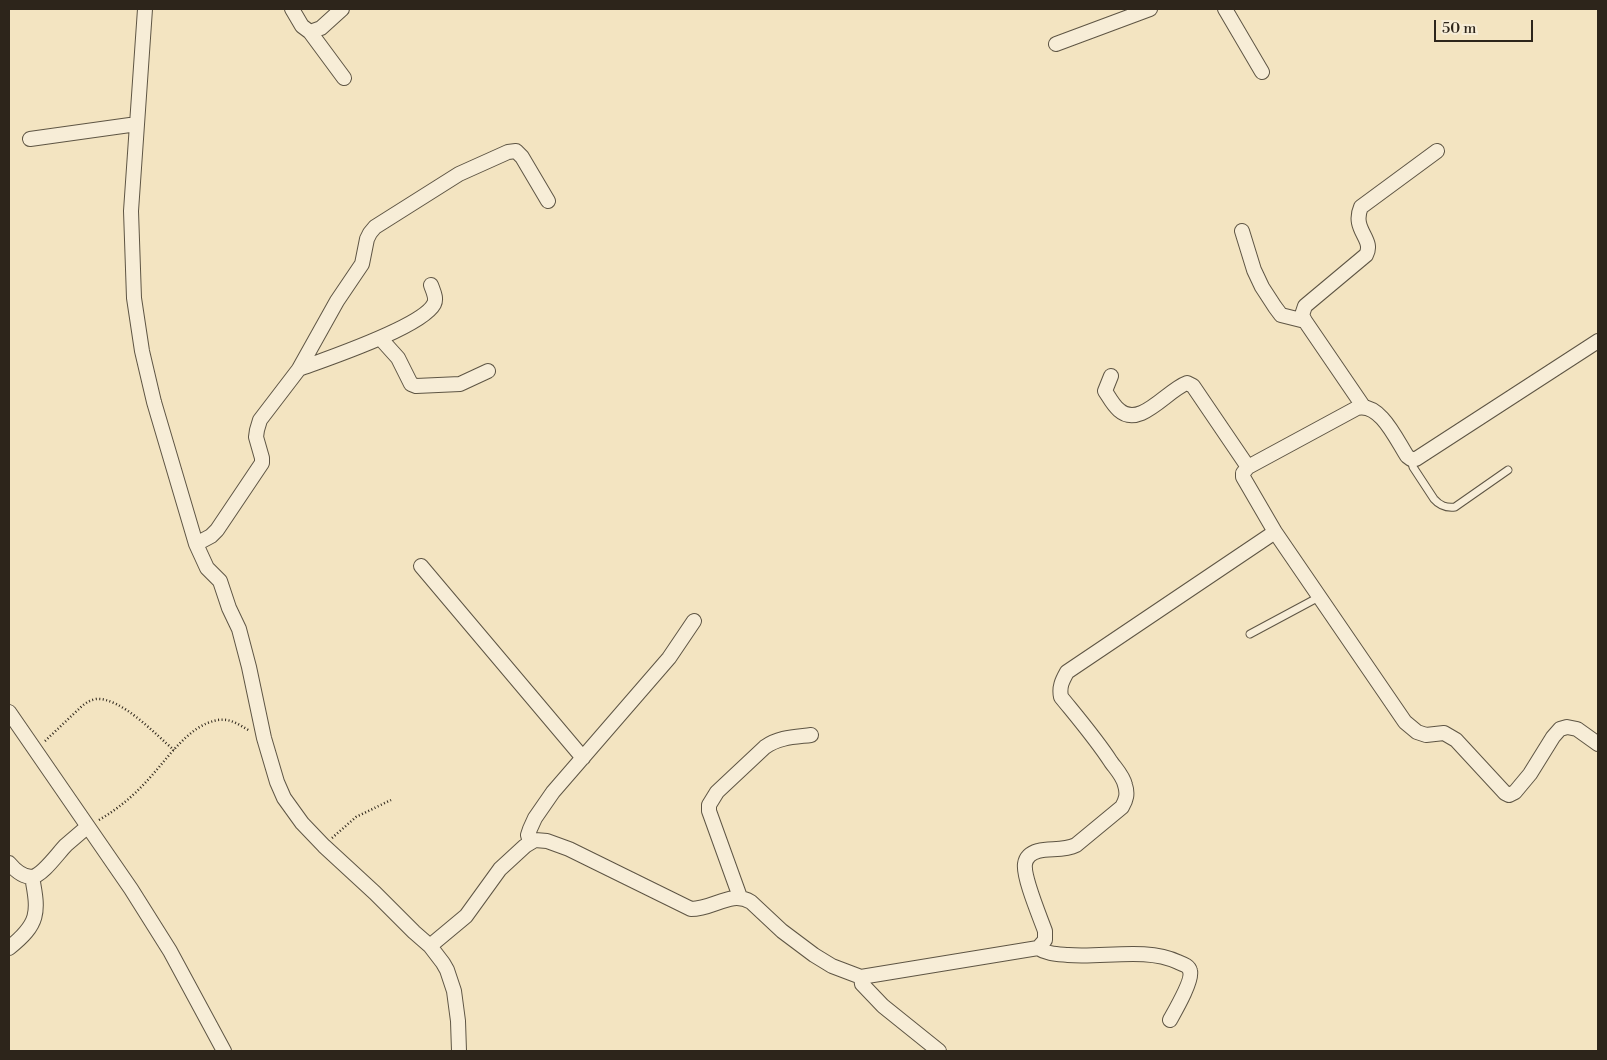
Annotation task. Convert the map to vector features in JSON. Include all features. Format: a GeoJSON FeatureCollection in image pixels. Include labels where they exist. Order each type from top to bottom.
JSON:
{"type":"FeatureCollection","features":[{"type":"Feature","properties":{"kind":"street"},"geometry":{"type":"LineString","coordinates":[[144,9],[131,212],[134,298],[142,351],[152,393],[196,544],[207,568],[220,581],[229,608],[239,629],[264,738],[277,782],[284,798],[302,823],[324,846],[430,946],[447,970],[454,991],[458,1020],[459,1051]]}},
{"type":"Feature","properties":{"kind":"street"},"geometry":{"type":"LineString","coordinates":[[292,9],[302,26],[310,32],[344,78]]}},
{"type":"Feature","properties":{"kind":"street"},"geometry":{"type":"LineString","coordinates":[[310,32],[321,28],[342,9]]}},
{"type":"Feature","properties":{"kind":"street"},"geometry":{"type":"LineString","coordinates":[[1056,44],[1150,9]]}},
{"type":"Feature","properties":{"kind":"street"},"geometry":{"type":"LineString","coordinates":[[1225,9],[1262,72]]}},
{"type":"Feature","properties":{"kind":"street"},"geometry":{"type":"LineString","coordinates":[[30,139],[137,124]]}},
{"type":"Feature","properties":{"kind":"street"},"geometry":{"type":"LineString","coordinates":[[196,544],[211,536],[217,530],[262,463],[256,437],[256,430],[260,420],[300,369],[337,301],[362,264],[367,239],[375,227],[459,174],[508,152],[516,151],[520,153],[548,202]]}},
{"type":"Feature","properties":{"kind":"street"},"geometry":{"type":"LineString","coordinates":[[1363,406],[1302,315],[1305,306],[1363,259],[1369,250],[1358,223],[1361,207],[1437,151]]}},
{"type":"Feature","properties":{"kind":"street"},"geometry":{"type":"LineString","coordinates":[[1242,231],[1254,270],[1275,307],[1281,315],[1305,321]]}},
{"type":"Feature","properties":{"kind":"street"},"geometry":{"type":"LineString","coordinates":[[300,369],[406,326],[425,313],[434,304],[435,297],[431,285]]}},
{"type":"Feature","properties":{"kind":"street"},"geometry":{"type":"LineString","coordinates":[[380,338],[398,358],[411,384],[416,386],[460,384],[488,371]]}},
{"type":"Feature","properties":{"kind":"street"},"geometry":{"type":"LineString","coordinates":[[1598,341],[1416,459],[1411,459],[1407,456],[1377,412],[1363,406],[1356,408],[1248,467],[1243,477],[1274,532],[1405,722],[1417,732],[1426,735],[1444,733],[1456,740],[1509,795],[1516,792],[1530,774],[1560,729],[1567,727],[1577,729],[1598,744]]}},
{"type":"Feature","properties":{"kind":"street"},"geometry":{"type":"LineString","coordinates":[[1111,376],[1105,391],[1119,411],[1129,416],[1137,415],[1150,409],[1186,383],[1193,386],[1248,467]]}},
{"type":"Feature","properties":{"kind":"street"},"geometry":{"type":"LineString","coordinates":[[430,946],[466,916],[496,872],[530,842],[535,840],[547,841],[569,849],[691,909],[710,906],[740,897],[751,902],[782,931],[814,955],[832,966],[861,976],[1038,948],[1045,940],[1045,931],[1024,871],[1026,859],[1030,854],[1038,851],[1070,848],[1076,845],[1122,807],[1127,795],[1121,776],[1093,736],[1061,697],[1059,690],[1067,672],[1274,532]]}},
{"type":"Feature","properties":{"kind":"street"},"geometry":{"type":"LineString","coordinates":[[421,566],[583,758]]}},
{"type":"Feature","properties":{"kind":"street"},"geometry":{"type":"LineString","coordinates":[[530,842],[528,835],[536,818],[553,792],[670,658],[694,621]]}},
{"type":"Feature","properties":{"kind":"street"},"geometry":{"type":"LineString","coordinates":[[9,712],[131,889],[170,951],[224,1051]]}},
{"type":"Feature","properties":{"kind":"street"},"geometry":{"type":"LineString","coordinates":[[740,897],[709,811],[709,805],[717,792],[765,746],[773,741],[782,739],[811,736]]}},
{"type":"Feature","properties":{"kind":"street"},"geometry":{"type":"LineString","coordinates":[[9,862],[18,871],[32,876],[40,872],[87,827]]}},
{"type":"Feature","properties":{"kind":"street"},"geometry":{"type":"LineString","coordinates":[[9,948],[28,930],[35,916],[36,902],[32,876]]}},
{"type":"Feature","properties":{"kind":"street"},"geometry":{"type":"LineString","coordinates":[[1038,948],[1044,952],[1090,957],[1131,954],[1166,957],[1186,966],[1190,971],[1190,979],[1170,1020]]}},
{"type":"Feature","properties":{"kind":"street"},"geometry":{"type":"LineString","coordinates":[[861,976],[862,984],[883,1006],[939,1051]]}},
{"type":"Feature","properties":{"kind":"lane"},"geometry":{"type":"LineString","coordinates":[[1411,459],[1413,467],[1434,499],[1438,504],[1449,508],[1455,507],[1508,470]]}},
{"type":"Feature","properties":{"kind":"lane"},"geometry":{"type":"LineString","coordinates":[[1250,634],[1319,597]]}},
{"type":"Feature","properties":{"kind":"path"},"geometry":{"type":"LineString","coordinates":[[35,751],[82,706],[88,701],[96,699],[126,710],[174,750]]}},
{"type":"Feature","properties":{"kind":"path"},"geometry":{"type":"LineString","coordinates":[[87,827],[107,816],[131,798],[174,750],[199,728],[219,720],[234,721],[264,738]]}},
{"type":"Feature","properties":{"kind":"path"},"geometry":{"type":"LineString","coordinates":[[324,846],[356,817],[391,800]]}}]}
